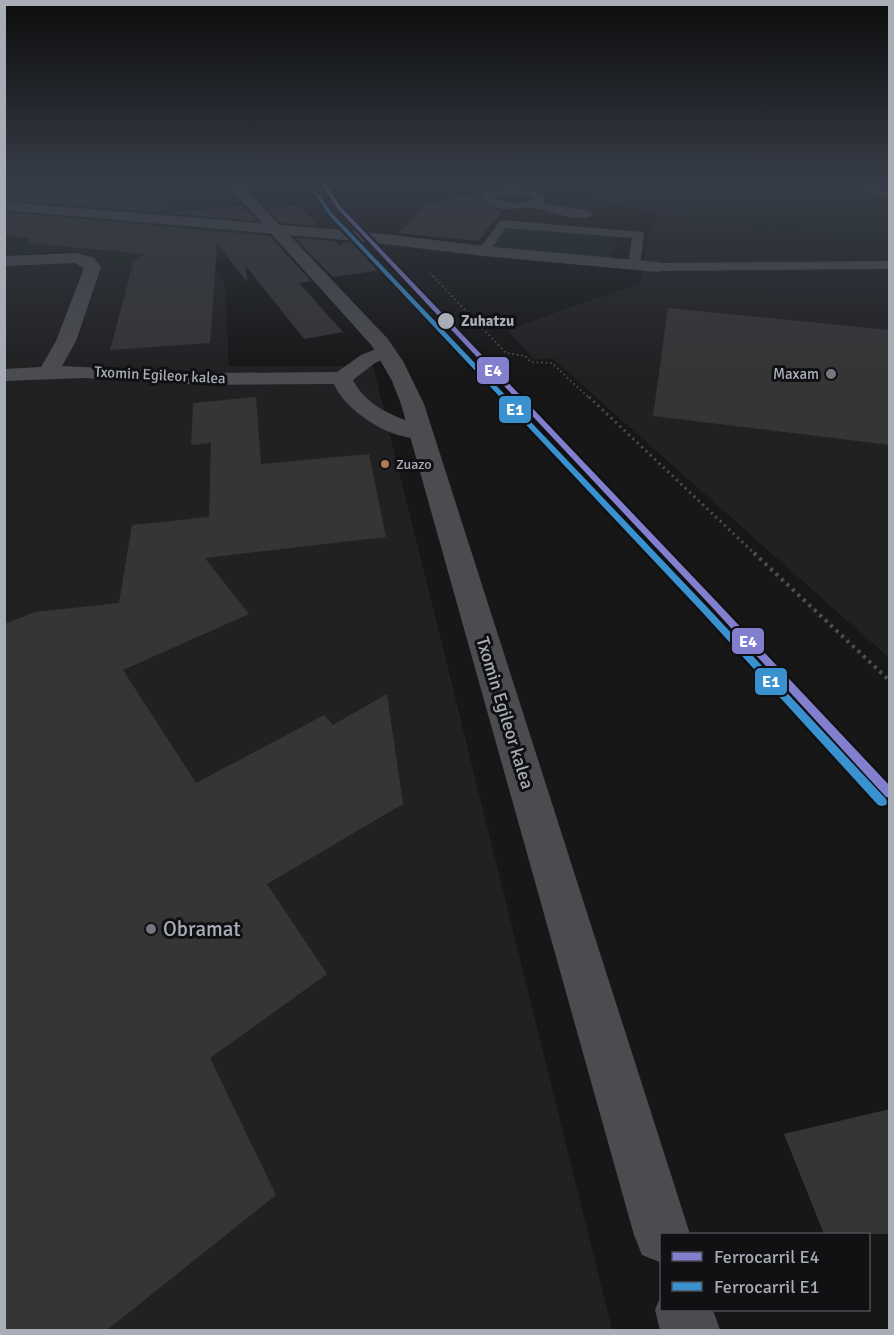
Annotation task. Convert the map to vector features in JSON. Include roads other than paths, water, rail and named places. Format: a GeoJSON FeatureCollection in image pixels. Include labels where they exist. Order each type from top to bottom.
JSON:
{"type":"FeatureCollection","features":[{"type":"Feature","properties":{"kind":"street","name":"Txomin Egileor kalea"},"geometry":{"type":"LineString","coordinates":[[291,245],[374,333],[397,365],[413,402],[420,432],[662,1233]]}},
{"type":"Feature","properties":{"kind":"street"},"geometry":{"type":"LineString","coordinates":[[436,245],[658,267]]}},
{"type":"Feature","properties":{"kind":"street"},"geometry":{"type":"LineString","coordinates":[[4,261],[77,258],[88,262],[93,267],[66,341],[50,372]]}},
{"type":"Feature","properties":{"kind":"street"},"geometry":{"type":"LineString","coordinates":[[386,351],[368,359],[342,378],[355,401],[398,427],[420,432]]}},
{"type":"Feature","properties":{"kind":"street","name":"Txomin Egileor kalea"},"geometry":{"type":"LineString","coordinates":[[4,375],[84,372],[205,379],[342,378]]}},
{"type":"Feature","properties":{"kind":"street"},"geometry":{"type":"LineString","coordinates":[[684,1311],[690,1330]]}},
{"type":"Feature","properties":{"kind":"lane"},"geometry":{"type":"LineString","coordinates":[[484,251],[488,245]]}},
{"type":"Feature","properties":{"kind":"lane"},"geometry":{"type":"LineString","coordinates":[[634,265],[637,245]]}},
{"type":"Feature","properties":{"kind":"lane"},"geometry":{"type":"LineString","coordinates":[[658,267],[890,265]]}},
{"type":"Feature","properties":{"kind":"rail line","name":"E1"},"geometry":{"type":"LineString","coordinates":[[360,245],[705,610],[882,802]]}},
{"type":"Feature","properties":{"kind":"rail line","name":"E4"},"geometry":{"type":"LineString","coordinates":[[374,245],[713,603],[890,794]]}},
{"type":"Feature","properties":{"kind":"place","name":"Zuhatzu"},"geometry":{"type":"Point","coordinates":[446,321]}},
{"type":"Feature","properties":{"kind":"place","name":"Maxam"},"geometry":{"type":"Point","coordinates":[831,374]}},
{"type":"Feature","properties":{"kind":"place","name":"Zuazo"},"geometry":{"type":"Point","coordinates":[385,464]}},
{"type":"Feature","properties":{"kind":"place","name":"Obramat"},"geometry":{"type":"Point","coordinates":[151,929]}}]}
